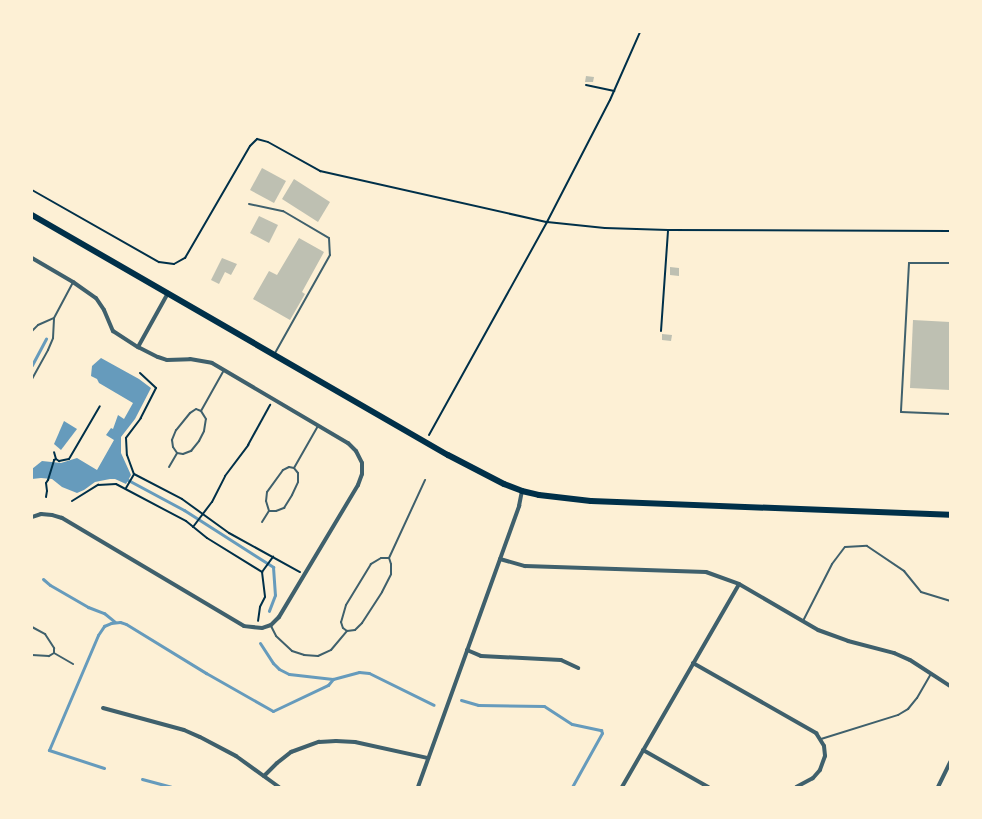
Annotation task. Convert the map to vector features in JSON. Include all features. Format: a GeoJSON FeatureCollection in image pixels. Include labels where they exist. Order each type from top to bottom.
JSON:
{"type":"FeatureCollection","features":[{"type":"Feature","properties":{"kind":"main road"},"geometry":{"type":"LineString","coordinates":[[32,215],[479,472],[522,491],[539,495],[591,501],[950,515]]}},
{"type":"Feature","properties":{"kind":"street"},"geometry":{"type":"LineString","coordinates":[[32,258],[73,282],[96,298],[104,310],[113,331],[138,347],[162,359],[201,360],[224,370],[348,443],[356,451],[362,462],[362,474],[358,485],[279,617],[270,625],[257,628],[244,626],[62,518],[41,514],[32,517]]}},
{"type":"Feature","properties":{"kind":"street"},"geometry":{"type":"LineString","coordinates":[[138,347],[168,293]]}},
{"type":"Feature","properties":{"kind":"street"},"geometry":{"type":"LineString","coordinates":[[418,787],[500,559],[522,491]]}},
{"type":"Feature","properties":{"kind":"street"},"geometry":{"type":"LineString","coordinates":[[500,559],[525,566],[706,572],[739,584],[818,630],[848,641],[894,653],[932,673],[950,686]]}},
{"type":"Feature","properties":{"kind":"street"},"geometry":{"type":"LineString","coordinates":[[622,787],[739,584]]}},
{"type":"Feature","properties":{"kind":"street"},"geometry":{"type":"LineString","coordinates":[[467,650],[481,656],[561,660],[578,668]]}},
{"type":"Feature","properties":{"kind":"street"},"geometry":{"type":"LineString","coordinates":[[693,663],[811,729],[821,739],[825,756],[820,770],[813,778],[796,787]]}},
{"type":"Feature","properties":{"kind":"street"},"geometry":{"type":"LineString","coordinates":[[103,708],[184,730],[218,746],[248,764],[279,787]]}},
{"type":"Feature","properties":{"kind":"street"},"geometry":{"type":"LineString","coordinates":[[264,776],[291,752],[318,742],[355,742],[428,758]]}},
{"type":"Feature","properties":{"kind":"street"},"geometry":{"type":"LineString","coordinates":[[643,750],[708,787]]}},
{"type":"Feature","properties":{"kind":"street"},"geometry":{"type":"LineString","coordinates":[[938,787],[950,762]]}},
{"type":"Feature","properties":{"kind":"lane"},"geometry":{"type":"LineString","coordinates":[[249,204],[283,211],[329,238],[330,255],[275,354]]}},
{"type":"Feature","properties":{"kind":"lane"},"geometry":{"type":"LineString","coordinates":[[950,263],[909,263],[901,412],[950,414]]}},
{"type":"Feature","properties":{"kind":"lane"},"geometry":{"type":"LineString","coordinates":[[32,379],[53,338],[54,318],[73,282]]}},
{"type":"Feature","properties":{"kind":"lane"},"geometry":{"type":"LineString","coordinates":[[32,331],[38,325],[54,318]]}},
{"type":"Feature","properties":{"kind":"lane"},"geometry":{"type":"LineString","coordinates":[[201,411],[224,370]]}},
{"type":"Feature","properties":{"kind":"lane"},"geometry":{"type":"LineString","coordinates":[[196,409],[201,411],[206,419],[204,431],[199,441],[191,451],[183,454],[177,453],[173,447],[172,440],[176,430],[190,413],[196,409]]}},
{"type":"Feature","properties":{"kind":"lane"},"geometry":{"type":"LineString","coordinates":[[294,468],[318,426]]}},
{"type":"Feature","properties":{"kind":"lane"},"geometry":{"type":"LineString","coordinates":[[169,467],[177,453]]}},
{"type":"Feature","properties":{"kind":"lane"},"geometry":{"type":"LineString","coordinates":[[262,522],[269,511],[266,501],[267,492],[283,470],[289,467],[294,468],[298,473],[298,482],[292,495],[284,508],[276,511],[269,511]]}},
{"type":"Feature","properties":{"kind":"lane"},"geometry":{"type":"LineString","coordinates":[[389,558],[425,480]]}},
{"type":"Feature","properties":{"kind":"lane"},"geometry":{"type":"LineString","coordinates":[[803,621],[832,564],[845,547],[867,546],[904,571],[921,592],[950,601]]}},
{"type":"Feature","properties":{"kind":"lane"},"geometry":{"type":"LineString","coordinates":[[347,631],[343,628],[341,622],[346,605],[371,564],[381,558],[389,558]]}},
{"type":"Feature","properties":{"kind":"lane"},"geometry":{"type":"LineString","coordinates":[[270,625],[276,636],[292,651],[304,655],[318,656],[331,650],[347,631],[355,630],[362,623],[382,592],[391,574],[392,564],[389,558]]}},
{"type":"Feature","properties":{"kind":"lane"},"geometry":{"type":"LineString","coordinates":[[32,627],[45,634],[52,643],[54,653],[73,664]]}},
{"type":"Feature","properties":{"kind":"lane"},"geometry":{"type":"LineString","coordinates":[[32,655],[43,657],[54,653]]}},
{"type":"Feature","properties":{"kind":"lane"},"geometry":{"type":"LineString","coordinates":[[821,739],[898,715],[908,709],[917,698],[932,673]]}},
{"type":"Feature","properties":{"kind":"path"},"geometry":{"type":"LineString","coordinates":[[425,441],[547,222],[614,91],[640,32]]}},
{"type":"Feature","properties":{"kind":"path"},"geometry":{"type":"LineString","coordinates":[[586,85],[614,91]]}},
{"type":"Feature","properties":{"kind":"path"},"geometry":{"type":"LineString","coordinates":[[32,190],[159,262],[174,264],[185,258],[250,146],[257,139],[268,142],[320,171],[547,222],[605,228],[668,230],[950,231]]}},
{"type":"Feature","properties":{"kind":"path"},"geometry":{"type":"LineString","coordinates":[[661,331],[668,230]]}},
{"type":"Feature","properties":{"kind":"path"},"geometry":{"type":"LineString","coordinates":[[140,372],[156,388],[141,418],[126,438],[127,455],[134,474],[182,499],[229,532],[304,575]]}},
{"type":"Feature","properties":{"kind":"path"},"geometry":{"type":"LineString","coordinates":[[193,527],[212,502],[225,476],[248,445],[273,399]]}},
{"type":"Feature","properties":{"kind":"path"},"geometry":{"type":"LineString","coordinates":[[46,497],[46,483],[54,460],[69,459],[100,406]]}},
{"type":"Feature","properties":{"kind":"path"},"geometry":{"type":"LineString","coordinates":[[54,452],[57,460]]}},
{"type":"Feature","properties":{"kind":"path"},"geometry":{"type":"LineString","coordinates":[[126,488],[134,474]]}},
{"type":"Feature","properties":{"kind":"path"},"geometry":{"type":"LineString","coordinates":[[72,501],[98,485],[116,484],[126,488],[193,527],[207,538],[262,572]]}},
{"type":"Feature","properties":{"kind":"path"},"geometry":{"type":"LineString","coordinates":[[257,628],[260,607],[265,597],[262,572],[273,557]]}},
{"type":"Feature","properties":{"kind":"water"},"geometry":{"type":"Polygon","coordinates":[[[101,358],[139,379],[151,388],[135,419],[121,437],[121,453],[131,475],[126,484],[115,479],[110,479],[95,482],[77,493],[62,487],[52,479],[32,479],[32,469],[42,461],[61,463],[77,458],[97,470],[114,440],[106,435],[111,428],[113,429],[118,415],[124,419],[133,403],[99,383],[97,379],[91,376],[92,366],[101,358]]]}},
{"type":"Feature","properties":{"kind":"water"},"geometry":{"type":"Polygon","coordinates":[[[64,421],[77,429],[61,450],[54,444],[64,421]]]}},
{"type":"Feature","properties":{"kind":"building"},"geometry":{"type":"Polygon","coordinates":[[[586,76],[594,77],[593,82],[585,82],[586,76]]]}},
{"type":"Feature","properties":{"kind":"building"},"geometry":{"type":"Polygon","coordinates":[[[262,168],[286,181],[274,203],[250,190],[262,168]]]}},
{"type":"Feature","properties":{"kind":"building"},"geometry":{"type":"Polygon","coordinates":[[[294,179],[330,202],[318,222],[282,199],[294,179]]]}},
{"type":"Feature","properties":{"kind":"building"},"geometry":{"type":"Polygon","coordinates":[[[259,216],[278,225],[269,243],[250,233],[259,216]]]}},
{"type":"Feature","properties":{"kind":"building"},"geometry":{"type":"Polygon","coordinates":[[[299,238],[324,252],[302,292],[305,294],[290,320],[253,299],[269,271],[277,275],[299,238]]]}},
{"type":"Feature","properties":{"kind":"building"},"geometry":{"type":"Polygon","coordinates":[[[222,258],[237,264],[231,275],[225,272],[219,284],[211,280],[222,258]]]}},
{"type":"Feature","properties":{"kind":"building"},"geometry":{"type":"Polygon","coordinates":[[[670,267],[679,268],[679,276],[670,275],[670,267]]]}},
{"type":"Feature","properties":{"kind":"building"},"geometry":{"type":"Polygon","coordinates":[[[913,320],[950,322],[950,390],[910,388],[913,320]]]}},
{"type":"Feature","properties":{"kind":"building"},"geometry":{"type":"Polygon","coordinates":[[[662,334],[672,335],[671,341],[662,340],[662,334]]]}},
{"type":"Feature","properties":{"kind":"waterway"},"geometry":{"type":"LineString","coordinates":[[32,365],[46,339]]}},
{"type":"Feature","properties":{"kind":"waterway"},"geometry":{"type":"LineString","coordinates":[[128,480],[184,510],[273,567],[275,595],[269,611]]}},
{"type":"Feature","properties":{"kind":"waterway"},"geometry":{"type":"LineString","coordinates":[[43,579],[50,585],[88,607],[104,613],[115,622]]}},
{"type":"Feature","properties":{"kind":"waterway"},"geometry":{"type":"LineString","coordinates":[[104,768],[49,750],[98,635],[104,626],[111,623],[120,622],[126,624],[206,673],[273,711],[328,685],[333,679]]}},
{"type":"Feature","properties":{"kind":"waterway"},"geometry":{"type":"LineString","coordinates":[[260,643],[273,663],[279,669],[289,674],[333,679],[359,672],[369,673],[434,705]]}},
{"type":"Feature","properties":{"kind":"waterway"},"geometry":{"type":"LineString","coordinates":[[461,700],[478,705],[544,706],[572,724],[601,730],[602,733],[572,787]]}},
{"type":"Feature","properties":{"kind":"waterway"},"geometry":{"type":"LineString","coordinates":[[142,779],[171,787]]}}]}
